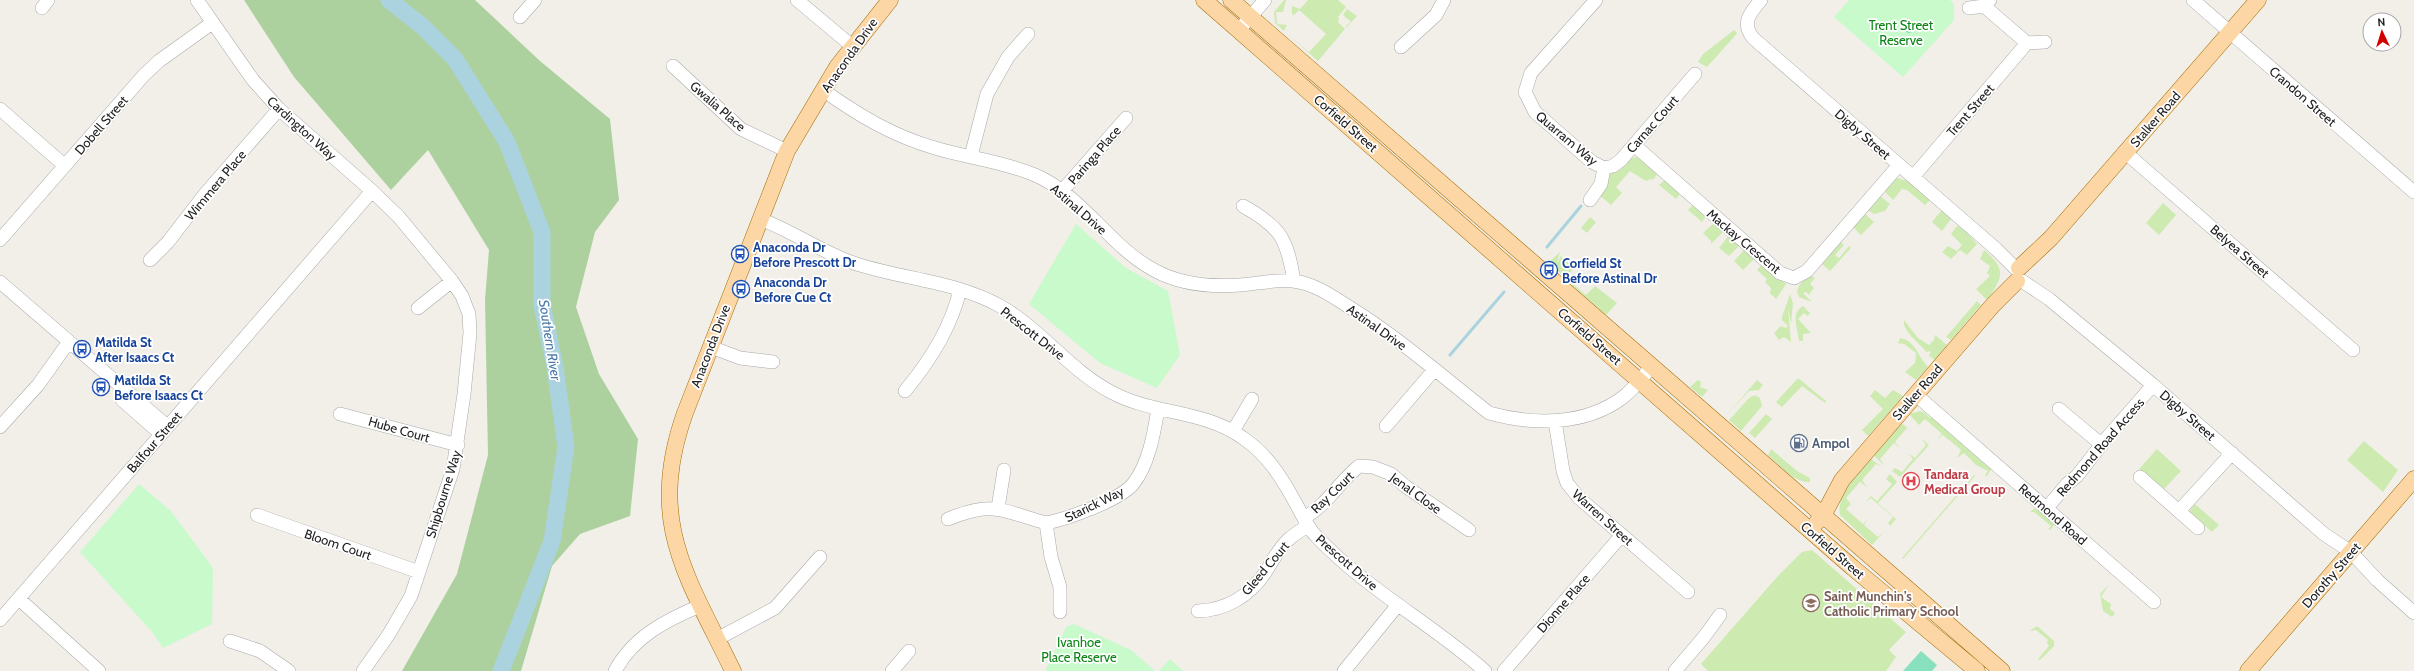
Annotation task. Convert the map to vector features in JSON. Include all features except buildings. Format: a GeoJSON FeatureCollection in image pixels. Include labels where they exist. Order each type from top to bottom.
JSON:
{"type":"FeatureCollection","features":[{"type":"Feature","properties":{"kind":"main road","name":"Anaconda Drive"},"geometry":{"type":"LineString","coordinates":[[733,671],[700,606],[676,545],[670,511],[669,487],[672,458],[678,431],[787,151],[823,90],[852,46],[890,0]]}},
{"type":"Feature","properties":{"kind":"main road","name":"Corfield Street"},"geometry":{"type":"LineString","coordinates":[[1204,0],[1810,530],[1977,671]]}},
{"type":"Feature","properties":{"kind":"main road","name":"Corfield Street"},"geometry":{"type":"LineString","coordinates":[[1231,0],[1651,367],[1824,514],[2002,671]]}},
{"type":"Feature","properties":{"kind":"main road","name":"Stalker Road"},"geometry":{"type":"LineString","coordinates":[[1810,530],[1824,514],[1842,480],[2258,0]]}},
{"type":"Feature","properties":{"kind":"main road","name":"Dorothy Street"},"geometry":{"type":"LineString","coordinates":[[2248,671],[2414,479]]}},
{"type":"Feature","properties":{"kind":"main road","name":"Stalker Road"},"geometry":{"type":"LineString","coordinates":[[1796,517],[1809,502],[1842,480]]}},
{"type":"Feature","properties":{"kind":"street","name":"Cardington Way"},"geometry":{"type":"LineString","coordinates":[[197,0],[253,80],[278,109],[372,191]]}},
{"type":"Feature","properties":{"kind":"street"},"geometry":{"type":"LineString","coordinates":[[520,17],[535,0]]}},
{"type":"Feature","properties":{"kind":"street"},"geometry":{"type":"LineString","coordinates":[[797,0],[852,46]]}},
{"type":"Feature","properties":{"kind":"street"},"geometry":{"type":"LineString","coordinates":[[1239,30],[1265,0]]}},
{"type":"Feature","properties":{"kind":"street"},"geometry":{"type":"LineString","coordinates":[[1401,47],[1436,15],[1444,0]]}},
{"type":"Feature","properties":{"kind":"street","name":"Quarram Way"},"geometry":{"type":"LineString","coordinates":[[1590,200],[1601,184],[1604,168],[1592,162],[1535,112],[1525,92],[1531,73],[1596,0]]}},
{"type":"Feature","properties":{"kind":"street","name":"Digby Street"},"geometry":{"type":"LineString","coordinates":[[1761,0],[1751,12],[1746,25],[1753,38],[1985,241],[2019,275],[2153,385],[2324,534],[2327,541],[2348,555],[2366,575],[2377,580],[2414,613]]}},
{"type":"Feature","properties":{"kind":"street","name":"Crandon Street"},"geometry":{"type":"LineString","coordinates":[[2193,0],[2414,192]]}},
{"type":"Feature","properties":{"kind":"street"},"geometry":{"type":"LineString","coordinates":[[1969,8],[1987,3],[2027,43],[2045,42]]}},
{"type":"Feature","properties":{"kind":"street","name":"Dobell Street"},"geometry":{"type":"LineString","coordinates":[[0,240],[144,75],[159,61],[212,23]]}},
{"type":"Feature","properties":{"kind":"street"},"geometry":{"type":"LineString","coordinates":[[971,156],[987,94],[1008,57],[1028,34]]}},
{"type":"Feature","properties":{"kind":"street","name":"Trent Street"},"geometry":{"type":"LineString","coordinates":[[1913,177],[2027,43]]}},
{"type":"Feature","properties":{"kind":"street","name":"Gwalia Place"},"geometry":{"type":"LineString","coordinates":[[673,66],[741,129],[787,151]]}},
{"type":"Feature","properties":{"kind":"street","name":"Carnac Court"},"geometry":{"type":"LineString","coordinates":[[1604,168],[1613,166],[1621,160],[1695,74]]}},
{"type":"Feature","properties":{"kind":"street","name":"Astinal Drive"},"geometry":{"type":"LineString","coordinates":[[823,90],[860,116],[902,137],[935,149],[971,156],[1023,170],[1037,176],[1062,191],[1133,256],[1154,270],[1180,281],[1238,286],[1294,281],[1324,291],[1381,327],[1489,413],[1510,419],[1555,421],[1580,418],[1602,410],[1622,398],[1651,367]]}},
{"type":"Feature","properties":{"kind":"street","name":"Wimmera Place"},"geometry":{"type":"LineString","coordinates":[[150,260],[168,242],[205,194],[278,109]]}},
{"type":"Feature","properties":{"kind":"street"},"geometry":{"type":"LineString","coordinates":[[0,110],[65,166]]}},
{"type":"Feature","properties":{"kind":"street","name":"Paringa Place"},"geometry":{"type":"LineString","coordinates":[[1062,191],[1126,118]]}},
{"type":"Feature","properties":{"kind":"street","name":"Mackay Crescent"},"geometry":{"type":"LineString","coordinates":[[1634,145],[1780,272],[1794,278],[1807,271],[1899,165]]}},
{"type":"Feature","properties":{"kind":"street","name":"Belyea Street"},"geometry":{"type":"LineString","coordinates":[[2126,153],[2353,350]]}},
{"type":"Feature","properties":{"kind":"street","name":"Shipbourne Way"},"geometry":{"type":"LineString","coordinates":[[363,671],[389,634],[411,596],[453,469],[458,445],[470,333],[469,314],[462,296],[452,281],[398,216],[372,191]]}},
{"type":"Feature","properties":{"kind":"street","name":"Balfour Street"},"geometry":{"type":"LineString","coordinates":[[0,620],[372,191]]}},
{"type":"Feature","properties":{"kind":"street"},"geometry":{"type":"LineString","coordinates":[[1243,206],[1267,219],[1279,233],[1289,252],[1294,281]]}},
{"type":"Feature","properties":{"kind":"street","name":"Prescott Drive"},"geometry":{"type":"LineString","coordinates":[[760,218],[848,260],[902,277],[960,290],[999,305],[1018,318],[1095,383],[1119,396],[1141,405],[1198,416],[1233,431],[1269,460],[1283,480],[1306,522],[1322,542],[1397,606],[1446,638],[1485,671]]}},
{"type":"Feature","properties":{"kind":"street"},"geometry":{"type":"LineString","coordinates":[[418,308],[452,281]]}},
{"type":"Feature","properties":{"kind":"street"},"geometry":{"type":"LineString","coordinates":[[0,282],[69,348]]}},
{"type":"Feature","properties":{"kind":"street"},"geometry":{"type":"LineString","coordinates":[[905,391],[923,369],[938,346],[954,309],[960,290]]}},
{"type":"Feature","properties":{"kind":"street"},"geometry":{"type":"LineString","coordinates":[[0,293],[69,348],[164,430]]}},
{"type":"Feature","properties":{"kind":"street"},"geometry":{"type":"LineString","coordinates":[[710,347],[740,358],[774,362]]}},
{"type":"Feature","properties":{"kind":"street"},"geometry":{"type":"LineString","coordinates":[[0,427],[38,385],[48,378],[69,348]]}},
{"type":"Feature","properties":{"kind":"street"},"geometry":{"type":"LineString","coordinates":[[1386,426],[1434,370]]}},
{"type":"Feature","properties":{"kind":"street","name":"Redmond Road Access"},"geometry":{"type":"LineString","coordinates":[[2046,508],[2102,446],[2153,385]]}},
{"type":"Feature","properties":{"kind":"street","name":"Redmond Road"},"geometry":{"type":"LineString","coordinates":[[1915,394],[2154,602]]}},
{"type":"Feature","properties":{"kind":"street"},"geometry":{"type":"LineString","coordinates":[[1233,431],[1252,398]]}},
{"type":"Feature","properties":{"kind":"street","name":"Starick Way"},"geometry":{"type":"LineString","coordinates":[[948,519],[970,510],[998,508],[1046,523],[1064,519],[1113,498],[1133,484],[1151,448],[1158,409]]}},
{"type":"Feature","properties":{"kind":"street"},"geometry":{"type":"LineString","coordinates":[[2059,409],[2102,446]]}},
{"type":"Feature","properties":{"kind":"street","name":"Hube Court"},"geometry":{"type":"LineString","coordinates":[[340,414],[458,445]]}},
{"type":"Feature","properties":{"kind":"street","name":"Warren Street"},"geometry":{"type":"LineString","coordinates":[[1555,421],[1561,465],[1567,483],[1579,498],[1688,592]]}},
{"type":"Feature","properties":{"kind":"street"},"geometry":{"type":"LineString","coordinates":[[2179,511],[2232,453]]}},
{"type":"Feature","properties":{"kind":"street","name":"Ray Court"},"geometry":{"type":"LineString","coordinates":[[1306,522],[1348,475],[1359,466]]}},
{"type":"Feature","properties":{"kind":"street","name":"Jenal Close"},"geometry":{"type":"LineString","coordinates":[[1359,466],[1373,467],[1391,474],[1405,486],[1469,530]]}},
{"type":"Feature","properties":{"kind":"street"},"geometry":{"type":"LineString","coordinates":[[998,508],[1004,470]]}},
{"type":"Feature","properties":{"kind":"street"},"geometry":{"type":"LineString","coordinates":[[2140,477],[2198,528]]}},
{"type":"Feature","properties":{"kind":"street","name":"Bloom Court"},"geometry":{"type":"LineString","coordinates":[[257,515],[419,572]]}},
{"type":"Feature","properties":{"kind":"street","name":"Gleed Court"},"geometry":{"type":"LineString","coordinates":[[1198,611],[1222,608],[1239,599],[1264,574],[1279,549],[1306,522]]}},
{"type":"Feature","properties":{"kind":"street","name":"Starick Way"},"geometry":{"type":"LineString","coordinates":[[1046,523],[1051,557],[1060,587],[1060,612]]}},
{"type":"Feature","properties":{"kind":"street","name":"Dionne Place"},"geometry":{"type":"LineString","coordinates":[[1504,671],[1622,535]]}},
{"type":"Feature","properties":{"kind":"street"},"geometry":{"type":"LineString","coordinates":[[717,639],[776,608],[820,557]]}},
{"type":"Feature","properties":{"kind":"street"},"geometry":{"type":"LineString","coordinates":[[18,599],[99,671]]}},
{"type":"Feature","properties":{"kind":"street"},"geometry":{"type":"LineString","coordinates":[[615,671],[630,646],[654,628],[700,606]]}},
{"type":"Feature","properties":{"kind":"street"},"geometry":{"type":"LineString","coordinates":[[1344,671],[1397,606]]}},
{"type":"Feature","properties":{"kind":"street"},"geometry":{"type":"LineString","coordinates":[[1674,671],[1720,615]]}},
{"type":"Feature","properties":{"kind":"street"},"geometry":{"type":"LineString","coordinates":[[230,641],[260,651],[289,671]]}},
{"type":"Feature","properties":{"kind":"street"},"geometry":{"type":"LineString","coordinates":[[892,671],[909,651]]}},
{"type":"Feature","properties":{"kind":"green space"},"geometry":{"type":"Polygon","coordinates":[[[244,0],[475,0],[540,61],[610,119],[619,200],[595,232],[576,307],[599,374],[638,439],[630,516],[580,534],[552,566],[521,671],[402,671],[457,574],[488,455],[485,300],[489,250],[428,150],[391,190],[294,77],[244,0]]]}},
{"type":"Feature","properties":{"kind":"green space"},"geometry":{"type":"Polygon","coordinates":[[[1284,0],[1286,0],[1283,12],[1276,12],[1277,24],[1287,25],[1284,31],[1275,23],[1274,12],[1284,0]]]}},
{"type":"Feature","properties":{"kind":"green space"},"geometry":{"type":"Polygon","coordinates":[[[1308,0],[1338,0],[1346,7],[1338,17],[1338,22],[1345,29],[1318,61],[1285,32],[1309,52],[1326,34],[1299,10],[1294,15],[1292,14],[1292,6],[1300,9],[1308,0]]]}},
{"type":"Feature","properties":{"kind":"green space","name":"Trent Street Reserve"},"geometry":{"type":"Polygon","coordinates":[[[1849,0],[1950,0],[1954,4],[1954,20],[1903,77],[1834,17],[1849,0]]]}},
{"type":"Feature","properties":{"kind":"green space"},"geometry":{"type":"Polygon","coordinates":[[[1347,9],[1357,16],[1346,28],[1346,26],[1351,22],[1343,15],[1347,9]]]}},
{"type":"Feature","properties":{"kind":"green space"},"geometry":{"type":"Polygon","coordinates":[[[1907,21],[1911,21],[1915,27],[1911,33],[1907,33],[1903,29],[1903,25],[1907,21]]]}},
{"type":"Feature","properties":{"kind":"green space"},"geometry":{"type":"Polygon","coordinates":[[[1734,30],[1737,33],[1707,67],[1698,62],[1703,54],[1734,30]]]}},
{"type":"Feature","properties":{"kind":"green space"},"geometry":{"type":"Polygon","coordinates":[[[1637,157],[1658,173],[1653,180],[1651,179],[1646,181],[1630,171],[1616,187],[1622,193],[1611,205],[1599,195],[1610,174],[1620,170],[1631,158],[1637,157]]]}},
{"type":"Feature","properties":{"kind":"green space"},"geometry":{"type":"Polygon","coordinates":[[[1897,178],[1908,181],[1930,200],[1925,205],[1907,190],[1902,189],[1893,200],[1883,190],[1891,181],[1897,178]]]}},
{"type":"Feature","properties":{"kind":"green space"},"geometry":{"type":"Polygon","coordinates":[[[1666,179],[1681,193],[1676,199],[1659,185],[1666,179]]]}},
{"type":"Feature","properties":{"kind":"green space"},"geometry":{"type":"Polygon","coordinates":[[[1879,195],[1890,204],[1885,211],[1874,214],[1868,210],[1879,195]]]}},
{"type":"Feature","properties":{"kind":"green space"},"geometry":{"type":"Polygon","coordinates":[[[2163,203],[2176,215],[2159,235],[2146,223],[2163,203]]]}},
{"type":"Feature","properties":{"kind":"green space"},"geometry":{"type":"Polygon","coordinates":[[[1694,204],[1707,215],[1702,222],[1688,210],[1694,204]]]}},
{"type":"Feature","properties":{"kind":"green space"},"geometry":{"type":"Polygon","coordinates":[[[1942,210],[1951,219],[1942,231],[1932,222],[1942,210]]]}},
{"type":"Feature","properties":{"kind":"green space"},"geometry":{"type":"Polygon","coordinates":[[[1864,213],[1874,222],[1861,235],[1852,226],[1864,213]]]}},
{"type":"Feature","properties":{"kind":"green space"},"geometry":{"type":"Polygon","coordinates":[[[1590,217],[1596,222],[1587,233],[1581,228],[1590,217]]]}},
{"type":"Feature","properties":{"kind":"green space"},"geometry":{"type":"Polygon","coordinates":[[[1715,222],[1723,229],[1723,232],[1711,244],[1711,241],[1703,233],[1715,222]]]}},
{"type":"Feature","properties":{"kind":"green space"},"geometry":{"type":"Polygon","coordinates":[[[1076,224],[1126,268],[1168,291],[1180,355],[1157,388],[1100,363],[1029,304],[1076,224]]]}},
{"type":"Feature","properties":{"kind":"green space"},"geometry":{"type":"Polygon","coordinates":[[[1957,226],[1963,228],[1977,244],[1967,255],[1960,250],[1951,259],[1942,252],[1948,246],[1957,251],[1962,245],[1951,234],[1957,226]]]}},
{"type":"Feature","properties":{"kind":"green space"},"geometry":{"type":"Polygon","coordinates":[[[1729,235],[1738,242],[1739,246],[1729,256],[1719,248],[1729,235]]]}},
{"type":"Feature","properties":{"kind":"green space"},"geometry":{"type":"Polygon","coordinates":[[[1840,241],[1844,245],[1835,255],[1839,258],[1849,246],[1851,248],[1830,271],[1821,263],[1840,241]]]}},
{"type":"Feature","properties":{"kind":"green space"},"geometry":{"type":"Polygon","coordinates":[[[1744,250],[1756,257],[1743,270],[1734,261],[1744,250]]]}},
{"type":"Feature","properties":{"kind":"green space"},"geometry":{"type":"Polygon","coordinates":[[[1984,250],[1997,263],[2000,274],[1996,286],[1987,300],[1976,289],[1990,276],[1987,273],[1990,266],[1980,259],[1984,250]]]}},
{"type":"Feature","properties":{"kind":"green space"},"geometry":{"type":"Polygon","coordinates":[[[1560,252],[1557,263],[1561,256],[1574,268],[1566,278],[1548,263],[1560,252]]]}},
{"type":"Feature","properties":{"kind":"green space"},"geometry":{"type":"Polygon","coordinates":[[[1762,264],[1786,284],[1776,299],[1770,293],[1771,288],[1765,282],[1767,279],[1757,270],[1762,264]]]}},
{"type":"Feature","properties":{"kind":"green space"},"geometry":{"type":"Polygon","coordinates":[[[1810,275],[1815,278],[1810,284],[1814,288],[1809,295],[1806,292],[1803,293],[1812,302],[1799,297],[1797,291],[1800,284],[1810,275]]]}},
{"type":"Feature","properties":{"kind":"green space"},"geometry":{"type":"Polygon","coordinates":[[[1574,282],[1574,285],[1586,295],[1595,286],[1617,303],[1606,315],[1572,285],[1574,282]]]}},
{"type":"Feature","properties":{"kind":"green space"},"geometry":{"type":"Polygon","coordinates":[[[1790,294],[1793,303],[1791,324],[1788,308],[1791,342],[1784,337],[1779,340],[1774,333],[1781,326],[1786,328],[1788,326],[1782,320],[1782,317],[1790,294]]]}},
{"type":"Feature","properties":{"kind":"green space"},"geometry":{"type":"Polygon","coordinates":[[[1977,301],[1981,305],[1951,340],[1946,337],[1977,301]]]}},
{"type":"Feature","properties":{"kind":"green space"},"geometry":{"type":"Polygon","coordinates":[[[1803,306],[1810,313],[1808,316],[1804,313],[1798,319],[1811,333],[1803,334],[1803,341],[1799,341],[1796,317],[1799,309],[1803,306]]]}},
{"type":"Feature","properties":{"kind":"green space"},"geometry":{"type":"Polygon","coordinates":[[[1904,320],[1918,338],[1929,345],[1934,340],[1935,335],[1947,345],[1935,360],[1929,356],[1931,351],[1926,352],[1908,333],[1904,320]]]}},
{"type":"Feature","properties":{"kind":"green space"},"geometry":{"type":"Polygon","coordinates":[[[1900,338],[1905,339],[1913,345],[1928,367],[1916,380],[1905,372],[1915,363],[1916,353],[1904,344],[1898,343],[1900,338]]]}},
{"type":"Feature","properties":{"kind":"green space"},"geometry":{"type":"Polygon","coordinates":[[[1798,378],[1826,401],[1825,403],[1802,386],[1782,407],[1776,402],[1798,378]]]}},
{"type":"Feature","properties":{"kind":"green space"},"geometry":{"type":"Polygon","coordinates":[[[1698,380],[1701,382],[1700,387],[1708,390],[1702,397],[1690,387],[1698,380]]]}},
{"type":"Feature","properties":{"kind":"green space"},"geometry":{"type":"Polygon","coordinates":[[[1757,380],[1763,385],[1759,390],[1749,391],[1726,416],[1757,380]]]}},
{"type":"Feature","properties":{"kind":"green space"},"geometry":{"type":"Polygon","coordinates":[[[1875,390],[1885,398],[1893,390],[1903,396],[1868,436],[1862,430],[1883,409],[1870,396],[1875,390]]]}},
{"type":"Feature","properties":{"kind":"green space"},"geometry":{"type":"Polygon","coordinates":[[[1755,395],[1760,398],[1762,406],[1741,431],[1729,420],[1749,398],[1755,395]]]}},
{"type":"Feature","properties":{"kind":"green space"},"geometry":{"type":"Polygon","coordinates":[[[1920,411],[1925,413],[1930,418],[1933,416],[1992,468],[1987,476],[1985,475],[1988,471],[1976,465],[1964,453],[1957,458],[1961,450],[1943,435],[1937,440],[1942,434],[1925,419],[1919,425],[1909,414],[1920,411]]]}},
{"type":"Feature","properties":{"kind":"green space"},"geometry":{"type":"Polygon","coordinates":[[[1766,414],[1772,419],[1755,438],[1749,433],[1766,414]]]}},
{"type":"Feature","properties":{"kind":"green space"},"geometry":{"type":"Polygon","coordinates":[[[1901,423],[1913,432],[1907,428],[1895,442],[1900,448],[1894,443],[1880,459],[1885,466],[1873,455],[1901,423]]]}},
{"type":"Feature","properties":{"kind":"green space"},"geometry":{"type":"Polygon","coordinates":[[[1921,438],[1929,445],[1900,477],[1892,471],[1895,468],[1902,472],[1913,459],[1908,453],[1915,458],[1926,445],[1921,438]]]}},
{"type":"Feature","properties":{"kind":"green space"},"geometry":{"type":"Polygon","coordinates":[[[2364,441],[2398,470],[2383,492],[2347,460],[2364,441]]]}},
{"type":"Feature","properties":{"kind":"green space"},"geometry":{"type":"Polygon","coordinates":[[[1771,449],[1797,471],[1810,478],[1810,482],[1798,480],[1788,473],[1768,455],[1771,449]]]}},
{"type":"Feature","properties":{"kind":"green space"},"geometry":{"type":"Polygon","coordinates":[[[2157,449],[2181,471],[2164,489],[2139,469],[2157,449]]]}},
{"type":"Feature","properties":{"kind":"green space"},"geometry":{"type":"Polygon","coordinates":[[[1870,458],[1883,468],[1876,464],[1862,480],[1867,487],[1860,482],[1846,498],[1851,504],[1846,509],[1863,524],[1868,519],[1864,525],[1878,537],[1884,532],[1872,545],[1840,515],[1841,500],[1845,492],[1870,458]]]}},
{"type":"Feature","properties":{"kind":"green space"},"geometry":{"type":"Polygon","coordinates":[[[1890,474],[1897,482],[1878,503],[1896,519],[1890,526],[1888,523],[1893,517],[1871,498],[1865,503],[1871,496],[1877,501],[1892,484],[1886,479],[1890,474]]]}},
{"type":"Feature","properties":{"kind":"green space"},"geometry":{"type":"Polygon","coordinates":[[[1974,475],[1975,476],[1903,559],[1902,558],[1974,475]]]}},
{"type":"Feature","properties":{"kind":"green space"},"geometry":{"type":"Polygon","coordinates":[[[139,484],[171,511],[213,568],[212,624],[163,648],[152,632],[80,552],[139,484]]]}},
{"type":"Feature","properties":{"kind":"green space"},"geometry":{"type":"Polygon","coordinates":[[[2195,504],[2219,525],[2212,532],[2189,512],[2195,504]]]}},
{"type":"Feature","properties":{"kind":"green space"},"geometry":{"type":"Polygon","coordinates":[[[2035,508],[2054,522],[2055,524],[2050,530],[2048,529],[2051,526],[2034,512],[2030,512],[2035,508]]]}},
{"type":"Feature","properties":{"kind":"green space","name":"Saint Munchin’s Catholic Primary School"},"geometry":{"type":"Polygon","coordinates":[[[1812,550],[1906,632],[1889,650],[1896,657],[1886,671],[1708,671],[1701,664],[1777,577],[1802,552],[1812,550]]]}},
{"type":"Feature","properties":{"kind":"green space"},"geometry":{"type":"Polygon","coordinates":[[[2109,584],[2101,597],[2111,604],[2110,609],[2115,613],[2112,617],[2103,611],[2100,594],[2109,584]]]}},
{"type":"Feature","properties":{"kind":"green space","name":"Ivanhoe Place Reserve"},"geometry":{"type":"Polygon","coordinates":[[[1074,624],[1131,650],[1155,671],[1045,671],[1066,627],[1074,624]]]}},
{"type":"Feature","properties":{"kind":"green space"},"geometry":{"type":"Polygon","coordinates":[[[2037,626],[2054,641],[2054,646],[2040,660],[2038,659],[2049,646],[2047,643],[2048,640],[2036,630],[2029,631],[2037,626]]]}},
{"type":"Feature","properties":{"kind":"green space"},"geometry":{"type":"Polygon","coordinates":[[[1921,651],[1937,665],[1932,671],[1903,671],[1921,651]]]}},
{"type":"Feature","properties":{"kind":"green space"},"geometry":{"type":"Polygon","coordinates":[[[1170,659],[1183,671],[1159,671],[1170,659]]]}},
{"type":"Feature","properties":{"kind":"waterway","name":"Southern River"},"geometry":{"type":"LineString","coordinates":[[389,0],[422,26],[455,59],[507,142],[542,232],[542,305],[555,367],[566,447],[552,541],[501,671]]}},
{"type":"Feature","properties":{"kind":"waterway"},"geometry":{"type":"LineString","coordinates":[[1547,247],[1581,206]]}},
{"type":"Feature","properties":{"kind":"waterway"},"geometry":{"type":"LineString","coordinates":[[1450,355],[1504,292]]}},
{"type":"Feature","properties":{"kind":"place","name":"Anaconda Dr Before Prescott Dr"},"geometry":{"type":"Point","coordinates":[740,254]}},
{"type":"Feature","properties":{"kind":"place","name":"Corfield St Before Astinal Dr"},"geometry":{"type":"Point","coordinates":[1549,270]}},
{"type":"Feature","properties":{"kind":"place","name":"Anaconda Dr Before Cue Ct"},"geometry":{"type":"Point","coordinates":[741,289]}},
{"type":"Feature","properties":{"kind":"place","name":"Matilda St After Isaacs Ct"},"geometry":{"type":"Point","coordinates":[82,349]}},
{"type":"Feature","properties":{"kind":"place","name":"Matilda St Before Isaacs Ct"},"geometry":{"type":"Point","coordinates":[101,387]}},
{"type":"Feature","properties":{"kind":"place","name":"Ampol"},"geometry":{"type":"Point","coordinates":[1799,443]}},
{"type":"Feature","properties":{"kind":"place","name":"Tandara Medical Group"},"geometry":{"type":"Point","coordinates":[1911,481]}},
{"type":"Feature","properties":{"kind":"place","name":"Saint Munchin’s Catholic Primary School"},"geometry":{"type":"Point","coordinates":[1811,603]}}]}
